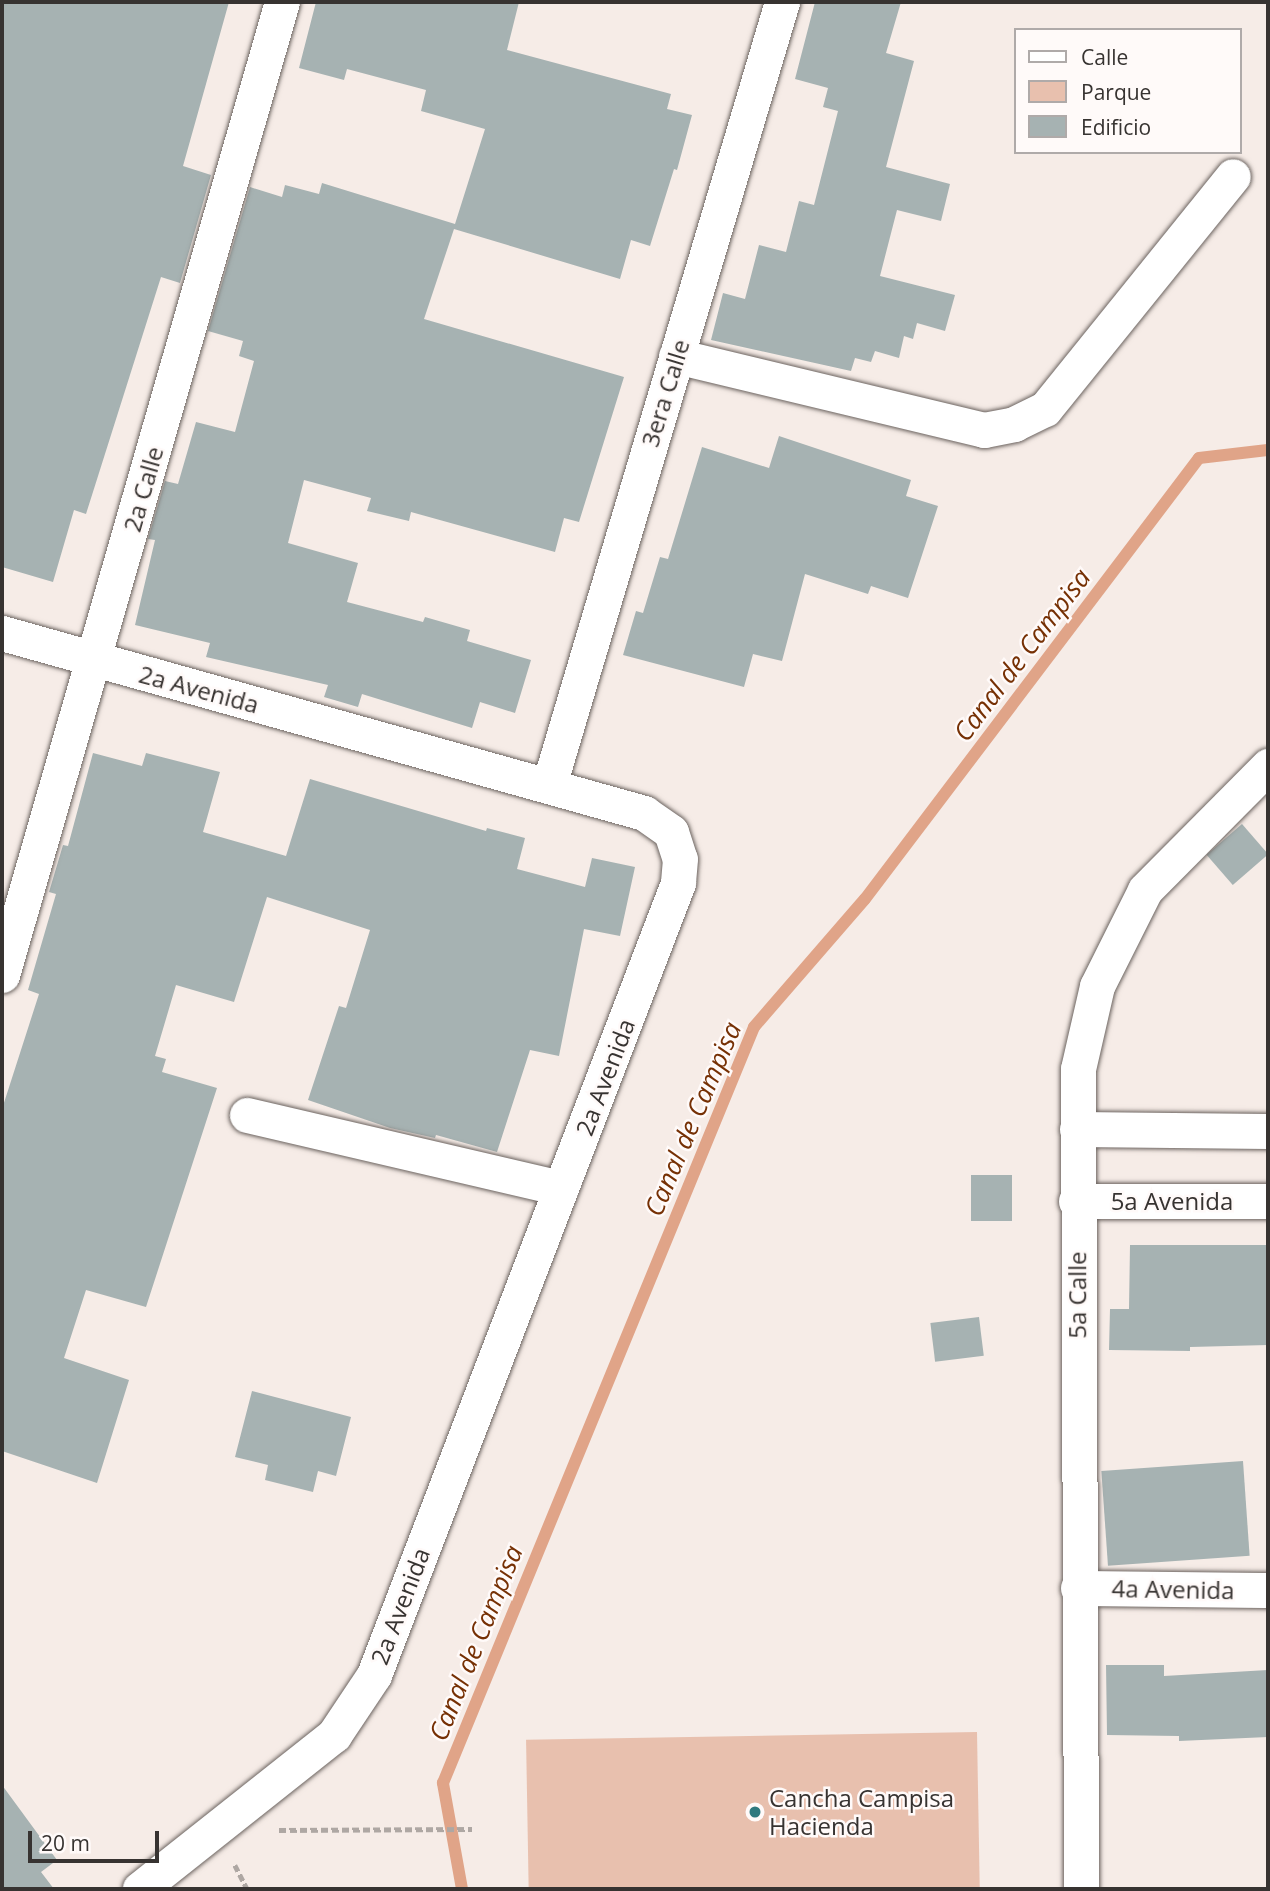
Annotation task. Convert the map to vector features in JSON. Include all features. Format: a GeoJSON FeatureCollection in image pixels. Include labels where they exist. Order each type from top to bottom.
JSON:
{"type":"FeatureCollection","features":[{"type":"Feature","properties":{"kind":"street","name":"2a Calle"},"geometry":{"type":"LineString","coordinates":[[2,975],[95,660],[282,2]]}},
{"type":"Feature","properties":{"kind":"street","name":"3era Calle"},"geometry":{"type":"LineString","coordinates":[[549,785],[782,2]]}},
{"type":"Feature","properties":{"kind":"street"},"geometry":{"type":"LineString","coordinates":[[676,356],[984,430],[1014,424],[1045,409],[1233,176]]}},
{"type":"Feature","properties":{"kind":"street","name":"2a Avenida"},"geometry":{"type":"LineString","coordinates":[[2,633],[644,813],[671,832],[680,859],[678,883],[374,1675],[334,1735],[218,1831],[140,1889]]}},
{"type":"Feature","properties":{"kind":"street","name":"5a Calle"},"geometry":{"type":"LineString","coordinates":[[1081,1889],[1076,1201],[1078,1069],[1097,986],[1145,890],[1268,766]]}},
{"type":"Feature","properties":{"kind":"street"},"geometry":{"type":"LineString","coordinates":[[247,1115],[561,1188]]}},
{"type":"Feature","properties":{"kind":"street"},"geometry":{"type":"LineString","coordinates":[[1077,1129],[1268,1131]]}},
{"type":"Feature","properties":{"kind":"street","name":"5a Avenida"},"geometry":{"type":"LineString","coordinates":[[1076,1201],[1268,1201]]}},
{"type":"Feature","properties":{"kind":"street","name":"4a Avenida"},"geometry":{"type":"LineString","coordinates":[[1078,1588],[1268,1590]]}},
{"type":"Feature","properties":{"kind":"path"},"geometry":{"type":"LineString","coordinates":[[267,1830],[472,1829]]}},
{"type":"Feature","properties":{"kind":"green space","name":"Cancha Campisa Hacienda"},"geometry":{"type":"Polygon","coordinates":[[[977,1732],[980,1889],[529,1889],[526,1740],[977,1732]]]}},
{"type":"Feature","properties":{"kind":"building"},"geometry":{"type":"Polygon","coordinates":[[[2,2],[229,2],[183,166],[211,175],[180,283],[161,277],[86,514],[74,510],[53,582],[2,567],[2,2]]]}},
{"type":"Feature","properties":{"kind":"building"},"geometry":{"type":"Polygon","coordinates":[[[316,2],[519,2],[507,50],[671,94],[667,109],[692,115],[677,170],[674,169],[650,246],[631,240],[620,279],[454,229],[424,319],[624,377],[579,522],[564,518],[555,552],[411,512],[409,521],[367,511],[371,498],[304,480],[288,543],[358,563],[347,602],[423,622],[425,617],[470,630],[467,641],[531,660],[515,713],[480,702],[472,728],[362,694],[358,707],[324,697],[328,685],[206,657],[210,643],[135,625],[155,540],[148,539],[165,481],[178,484],[196,422],[235,432],[254,361],[239,356],[243,341],[208,331],[250,187],[282,197],[285,185],[319,194],[322,183],[455,224],[485,129],[421,111],[426,90],[347,69],[344,80],[299,68],[316,2]]]}},
{"type":"Feature","properties":{"kind":"building"},"geometry":{"type":"Polygon","coordinates":[[[815,2],[901,2],[886,53],[914,61],[886,167],[950,184],[941,221],[897,210],[880,276],[955,295],[945,331],[917,323],[913,339],[904,336],[899,358],[875,351],[871,362],[855,358],[851,371],[711,340],[723,293],[745,299],[759,245],[786,252],[799,201],[814,205],[838,111],[823,107],[828,88],[795,79],[815,2]]]}},
{"type":"Feature","properties":{"kind":"building"},"geometry":{"type":"Polygon","coordinates":[[[779,436],[911,480],[906,496],[938,506],[908,598],[871,586],[868,594],[805,574],[782,661],[753,654],[744,687],[623,655],[636,611],[643,613],[660,557],[668,559],[702,447],[769,468],[779,436]]]}},
{"type":"Feature","properties":{"kind":"building"},"geometry":{"type":"Polygon","coordinates":[[[93,753],[142,766],[146,753],[220,772],[203,832],[286,856],[310,779],[486,831],[487,828],[525,838],[517,869],[585,887],[592,858],[635,867],[620,936],[584,929],[559,1056],[530,1050],[497,1152],[436,1135],[435,1138],[390,1128],[308,1100],[339,1006],[346,1008],[370,930],[267,897],[234,1002],[176,985],[155,1056],[166,1059],[162,1072],[217,1088],[146,1307],[86,1290],[64,1358],[129,1380],[97,1483],[2,1451],[2,1109],[39,994],[28,990],[56,894],[49,892],[63,845],[68,846],[93,753]]]}},
{"type":"Feature","properties":{"kind":"building"},"geometry":{"type":"Polygon","coordinates":[[[1242,824],[1268,854],[1233,885],[1207,855],[1242,824]]]}},
{"type":"Feature","properties":{"kind":"building"},"geometry":{"type":"Polygon","coordinates":[[[971,1175],[1012,1175],[1012,1221],[971,1221],[971,1175]]]}},
{"type":"Feature","properties":{"kind":"building"},"geometry":{"type":"Polygon","coordinates":[[[1130,1245],[1268,1245],[1268,1345],[1190,1347],[1190,1351],[1109,1350],[1110,1309],[1129,1309],[1130,1245]]]}},
{"type":"Feature","properties":{"kind":"building"},"geometry":{"type":"Polygon","coordinates":[[[979,1317],[984,1356],[935,1362],[930,1323],[979,1317]]]}},
{"type":"Feature","properties":{"kind":"building"},"geometry":{"type":"Polygon","coordinates":[[[252,1391],[351,1417],[336,1476],[318,1471],[313,1492],[265,1480],[268,1465],[235,1457],[252,1391]]]}},
{"type":"Feature","properties":{"kind":"building"},"geometry":{"type":"Polygon","coordinates":[[[1243,1461],[1250,1556],[1108,1566],[1101,1471],[1243,1461]]]}},
{"type":"Feature","properties":{"kind":"building"},"geometry":{"type":"Polygon","coordinates":[[[1106,1665],[1164,1665],[1164,1676],[1268,1670],[1268,1737],[1179,1741],[1179,1736],[1107,1735],[1106,1665]]]}},
{"type":"Feature","properties":{"kind":"building"},"geometry":{"type":"Polygon","coordinates":[[[2,1785],[57,1860],[41,1872],[54,1889],[2,1889],[2,1785]]]}},
{"type":"Feature","properties":{"kind":"waterway","name":"Canal de Campisa"},"geometry":{"type":"LineString","coordinates":[[462,1889],[443,1783],[754,1027],[865,899],[1199,458],[1268,450]]}},
{"type":"Feature","properties":{"kind":"place","name":"Cancha Campisa Hacienda"},"geometry":{"type":"Point","coordinates":[755,1812]}}]}
